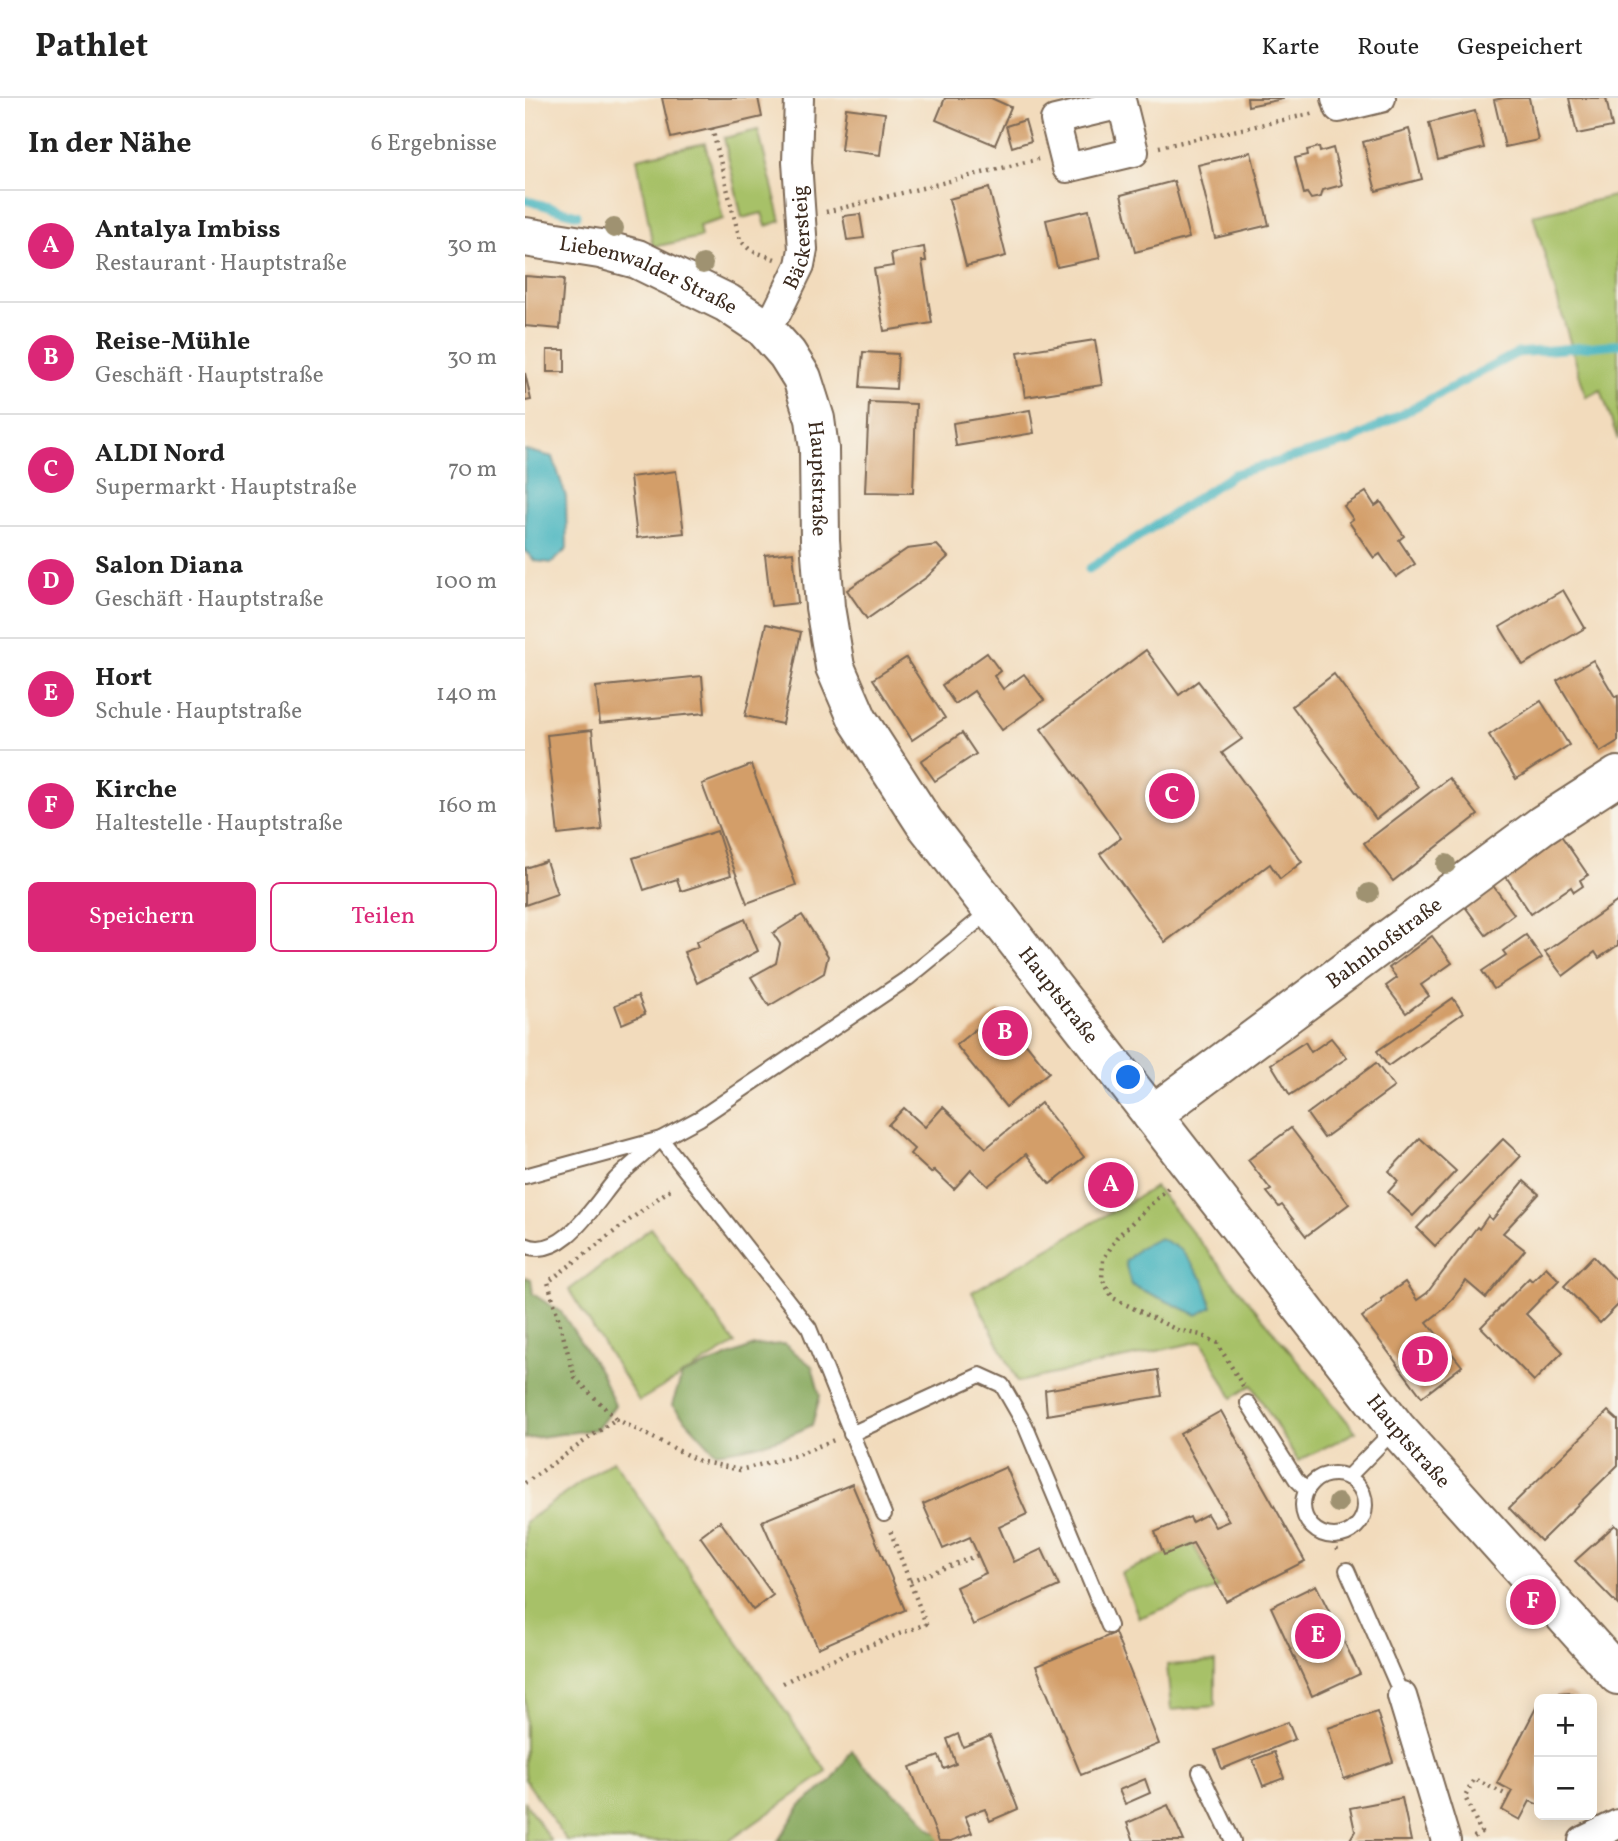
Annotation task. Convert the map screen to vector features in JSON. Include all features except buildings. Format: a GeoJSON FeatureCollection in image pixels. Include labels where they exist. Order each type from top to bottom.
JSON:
{"type":"FeatureCollection","features":[{"type":"Feature","properties":{"kind":"main road","name":"Liebenwalder Straße"},"geometry":{"type":"LineString","coordinates":[[525,237],[600,249],[637,259],[727,303],[763,327]]}},
{"type":"Feature","properties":{"kind":"main road","name":"Hauptstraße"},"geometry":{"type":"LineString","coordinates":[[763,327],[778,342],[802,378],[815,419],[819,449],[825,607],[835,667],[857,720],[924,822],[1396,1428],[1618,1675]]}},
{"type":"Feature","properties":{"kind":"main road","name":"Bahnhofstraße"},"geometry":{"type":"LineString","coordinates":[[1152,1115],[1531,833],[1618,776]]}},
{"type":"Feature","properties":{"kind":"street","name":"Bäckersteig"},"geometry":{"type":"LineString","coordinates":[[763,327],[777,312],[800,265],[803,249],[797,162],[799,98]]}},
{"type":"Feature","properties":{"kind":"street"},"geometry":{"type":"LineString","coordinates":[[1337,103],[1381,98]]}},
{"type":"Feature","properties":{"kind":"street"},"geometry":{"type":"LineString","coordinates":[[1121,101],[1134,152],[1067,168],[1055,120],[1121,101]]}},
{"type":"Feature","properties":{"kind":"street"},"geometry":{"type":"LineString","coordinates":[[1402,1696],[1446,1841]]}},
{"type":"Feature","properties":{"kind":"street"},"geometry":{"type":"LineString","coordinates":[[1584,1841],[1618,1824]]}},
{"type":"Feature","properties":{"kind":"lane"},"geometry":{"type":"LineString","coordinates":[[525,1176],[661,1139],[700,1118],[908,978],[992,910]]}},
{"type":"Feature","properties":{"kind":"lane"},"geometry":{"type":"LineString","coordinates":[[661,1139],[809,1328],[884,1514]]}},
{"type":"Feature","properties":{"kind":"lane"},"geometry":{"type":"LineString","coordinates":[[525,1245],[548,1248],[562,1240],[597,1205],[616,1180],[661,1139]]}},
{"type":"Feature","properties":{"kind":"lane"},"geometry":{"type":"LineString","coordinates":[[851,1434],[980,1375],[1002,1385],[1025,1425],[1109,1626]]}},
{"type":"Feature","properties":{"kind":"lane"},"geometry":{"type":"LineString","coordinates":[[1248,1403],[1296,1479],[1307,1490]]}},
{"type":"Feature","properties":{"kind":"lane"},"geometry":{"type":"LineString","coordinates":[[1348,1477],[1396,1428]]}},
{"type":"Feature","properties":{"kind":"lane"},"geometry":{"type":"LineString","coordinates":[[1321,1477],[1348,1477],[1361,1491],[1365,1510],[1356,1527],[1339,1536],[1320,1533],[1306,1519],[1304,1500],[1307,1490],[1321,1477]]}},
{"type":"Feature","properties":{"kind":"lane"},"geometry":{"type":"LineString","coordinates":[[1347,1570],[1402,1696]]}},
{"type":"Feature","properties":{"kind":"lane"},"geometry":{"type":"LineString","coordinates":[[1201,1772],[1233,1841]]}},
{"type":"Feature","properties":{"kind":"path"},"geometry":{"type":"LineString","coordinates":[[1134,152],[1337,103]]}},
{"type":"Feature","properties":{"kind":"path"},"geometry":{"type":"LineString","coordinates":[[712,128],[740,240],[750,250],[800,265]]}},
{"type":"Feature","properties":{"kind":"path"},"geometry":{"type":"LineString","coordinates":[[825,212],[1063,153]]}},
{"type":"Feature","properties":{"kind":"path"},"geometry":{"type":"LineString","coordinates":[[689,1175],[548,1282],[575,1378],[616,1419],[699,1461],[740,1469],[793,1455],[851,1434]]}},
{"type":"Feature","properties":{"kind":"path"},"geometry":{"type":"LineString","coordinates":[[1171,1185],[1117,1237],[1103,1261],[1103,1279],[1113,1298],[1177,1330],[1201,1335],[1217,1343],[1242,1381],[1248,1403]]}},
{"type":"Feature","properties":{"kind":"path"},"geometry":{"type":"LineString","coordinates":[[525,1483],[616,1419]]}},
{"type":"Feature","properties":{"kind":"path"},"geometry":{"type":"LineString","coordinates":[[783,1683],[822,1663],[926,1624],[884,1514]]}},
{"type":"Feature","properties":{"kind":"path"},"geometry":{"type":"LineString","coordinates":[[910,1581],[978,1555]]}},
{"type":"Feature","properties":{"kind":"path"},"geometry":{"type":"LineString","coordinates":[[1481,1832],[1465,1797],[1474,1779],[1509,1796]]}},
{"type":"Feature","properties":{"kind":"green space"},"geometry":{"type":"Polygon","coordinates":[[[758,130],[781,221],[766,226],[762,213],[742,218],[724,138],[758,130]]]}},
{"type":"Feature","properties":{"kind":"green space"},"geometry":{"type":"Polygon","coordinates":[[[705,143],[723,219],[699,226],[701,237],[653,247],[637,158],[705,143]]]}},
{"type":"Feature","properties":{"kind":"green space"},"geometry":{"type":"Polygon","coordinates":[[[1618,195],[1618,440],[1601,390],[1586,397],[1533,215],[1618,195]]]}},
{"type":"Feature","properties":{"kind":"green space"},"geometry":{"type":"Polygon","coordinates":[[[1155,1187],[1356,1432],[1298,1461],[1252,1385],[1232,1398],[1202,1341],[1018,1382],[972,1292],[1155,1187]]]}},
{"type":"Feature","properties":{"kind":"green space"},"geometry":{"type":"Polygon","coordinates":[[[651,1228],[735,1344],[639,1401],[569,1290],[651,1228]]]}},
{"type":"Feature","properties":{"kind":"green space"},"geometry":{"type":"Polygon","coordinates":[[[525,1277],[531,1279],[533,1294],[562,1313],[600,1372],[615,1405],[597,1429],[525,1439],[525,1277]]]}},
{"type":"Feature","properties":{"kind":"green space"},"geometry":{"type":"Polygon","coordinates":[[[784,1344],[812,1366],[820,1396],[812,1425],[765,1443],[715,1452],[672,1405],[682,1375],[754,1346],[784,1344]]]}},
{"type":"Feature","properties":{"kind":"green space"},"geometry":{"type":"Polygon","coordinates":[[[613,1460],[827,1772],[729,1841],[567,1841],[525,1779],[525,1522],[613,1460]]]}},
{"type":"Feature","properties":{"kind":"green space"},"geometry":{"type":"Polygon","coordinates":[[[1192,1543],[1218,1588],[1139,1618],[1121,1573],[1192,1543]]]}},
{"type":"Feature","properties":{"kind":"green space"},"geometry":{"type":"Polygon","coordinates":[[[1215,1662],[1215,1706],[1171,1710],[1167,1665],[1215,1662]]]}},
{"type":"Feature","properties":{"kind":"green space"},"geometry":{"type":"Polygon","coordinates":[[[852,1750],[861,1763],[913,1806],[929,1828],[948,1841],[778,1841],[801,1805],[831,1782],[852,1750]]]}},
{"type":"Feature","properties":{"kind":"green space"},"geometry":{"type":"Polygon","coordinates":[[[525,1802],[551,1841],[525,1841],[525,1802]]]}},
{"type":"Feature","properties":{"kind":"water"},"geometry":{"type":"Polygon","coordinates":[[[525,450],[553,457],[566,497],[567,549],[552,563],[535,561],[525,551],[525,450]]]}},
{"type":"Feature","properties":{"kind":"water"},"geometry":{"type":"Polygon","coordinates":[[[1160,1238],[1181,1250],[1204,1281],[1212,1307],[1197,1315],[1131,1285],[1125,1262],[1140,1247],[1160,1238]]]}},
{"type":"Feature","properties":{"kind":"waterway"},"geometry":{"type":"LineString","coordinates":[[525,200],[577,215]]}},
{"type":"Feature","properties":{"kind":"waterway"},"geometry":{"type":"LineString","coordinates":[[1089,569],[1234,474],[1351,441],[1517,353],[1618,344]]}},
{"type":"Feature","properties":{"kind":"place","name":"ALDI Nord"},"geometry":{"type":"Point","coordinates":[1172,796]}},
{"type":"Feature","properties":{"kind":"place","name":"Reise-Mühle"},"geometry":{"type":"Point","coordinates":[1005,1033]}},
{"type":"Feature","properties":{"kind":"place","name":"Antalya Imbiss"},"geometry":{"type":"Point","coordinates":[1111,1185]}},
{"type":"Feature","properties":{"kind":"place","name":"Salon Diana"},"geometry":{"type":"Point","coordinates":[1425,1359]}},
{"type":"Feature","properties":{"kind":"place","name":"Kirche"},"geometry":{"type":"Point","coordinates":[1533,1602]}},
{"type":"Feature","properties":{"kind":"place","name":"Hort"},"geometry":{"type":"Point","coordinates":[1318,1636]}}]}
